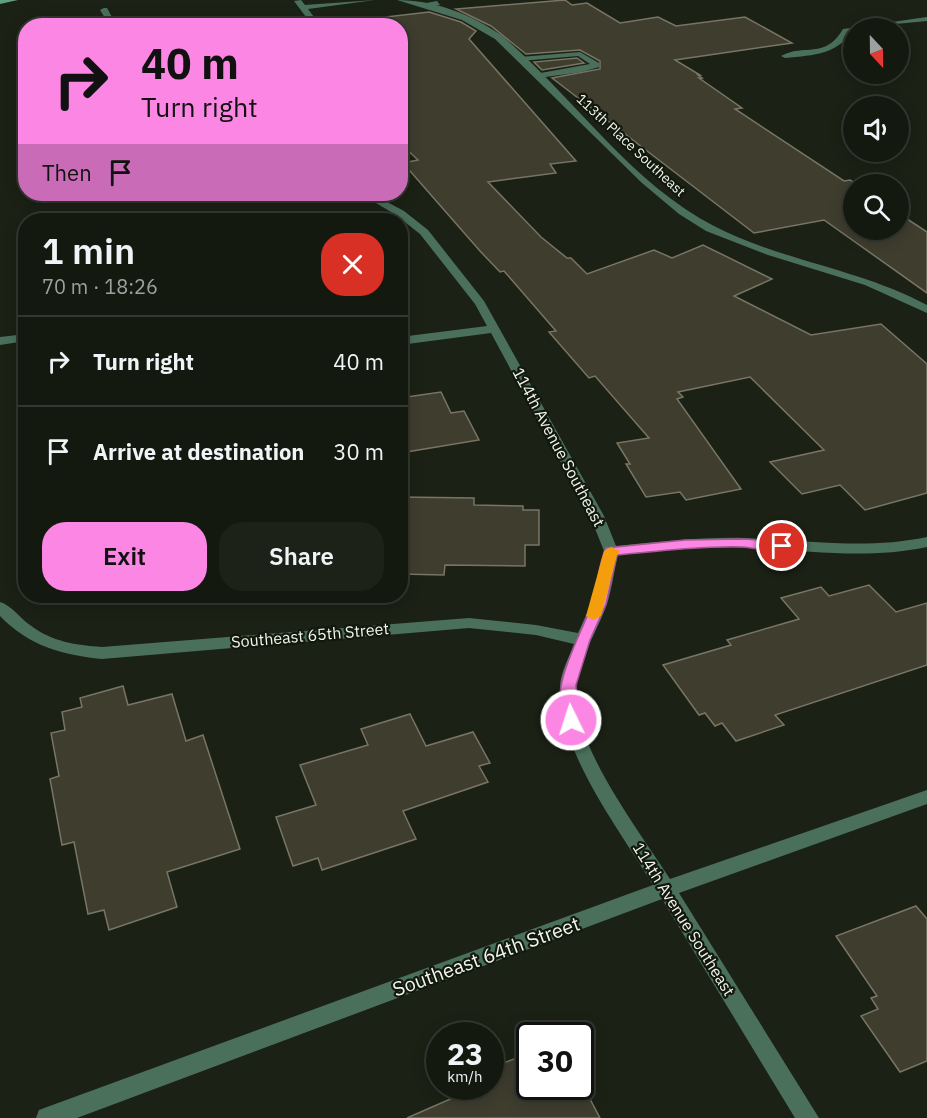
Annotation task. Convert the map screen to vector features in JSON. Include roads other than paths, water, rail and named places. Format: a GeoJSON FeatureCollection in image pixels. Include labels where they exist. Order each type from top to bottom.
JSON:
{"type":"FeatureCollection","features":[{"type":"Feature","properties":{"kind":"main road"},"geometry":{"type":"LineString","coordinates":[[0,2],[14,0]]}},
{"type":"Feature","properties":{"kind":"street"},"geometry":{"type":"LineString","coordinates":[[297,0],[311,18]]}},
{"type":"Feature","properties":{"kind":"street"},"geometry":{"type":"LineString","coordinates":[[304,7],[371,0]]}},
{"type":"Feature","properties":{"kind":"street","name":"113th Place Southeast"},"geometry":{"type":"LineString","coordinates":[[401,0],[425,4],[487,30],[498,37],[633,169],[694,218],[739,239],[896,294],[927,310]]}},
{"type":"Feature","properties":{"kind":"street"},"geometry":{"type":"LineString","coordinates":[[425,4],[437,3]]}},
{"type":"Feature","properties":{"kind":"street"},"geometry":{"type":"LineString","coordinates":[[104,10],[109,18]]}},
{"type":"Feature","properties":{"kind":"street"},"geometry":{"type":"LineString","coordinates":[[909,21],[927,19]]}},
{"type":"Feature","properties":{"kind":"street"},"geometry":{"type":"LineString","coordinates":[[785,56],[832,48],[843,35]]}},
{"type":"Feature","properties":{"kind":"street"},"geometry":{"type":"LineString","coordinates":[[520,59],[580,54],[588,57],[596,65],[582,70],[538,76]]}},
{"type":"Feature","properties":{"kind":"street","name":"114th Avenue Southeast"},"geometry":{"type":"LineString","coordinates":[[379,201],[400,213]]}},
{"type":"Feature","properties":{"kind":"street","name":"114th Avenue Southeast"},"geometry":{"type":"LineString","coordinates":[[408,219],[424,232],[480,303],[597,516],[611,551],[599,604],[582,640],[568,685],[571,720],[589,765],[808,1118]]}},
{"type":"Feature","properties":{"kind":"street"},"geometry":{"type":"LineString","coordinates":[[408,341],[495,329]]}},
{"type":"Feature","properties":{"kind":"street"},"geometry":{"type":"LineString","coordinates":[[0,341],[18,338]]}},
{"type":"Feature","properties":{"kind":"street"},"geometry":{"type":"LineString","coordinates":[[611,551],[685,544],[744,543],[865,552],[927,542]]}},
{"type":"Feature","properties":{"kind":"street","name":"Southeast 65th Street"},"geometry":{"type":"LineString","coordinates":[[0,607],[20,629],[38,640],[69,651],[102,653],[469,623],[536,630],[582,640]]}},
{"type":"Feature","properties":{"kind":"street","name":"Southeast 64th Street"},"geometry":{"type":"LineString","coordinates":[[47,1118],[666,890],[927,797]]}}]}
